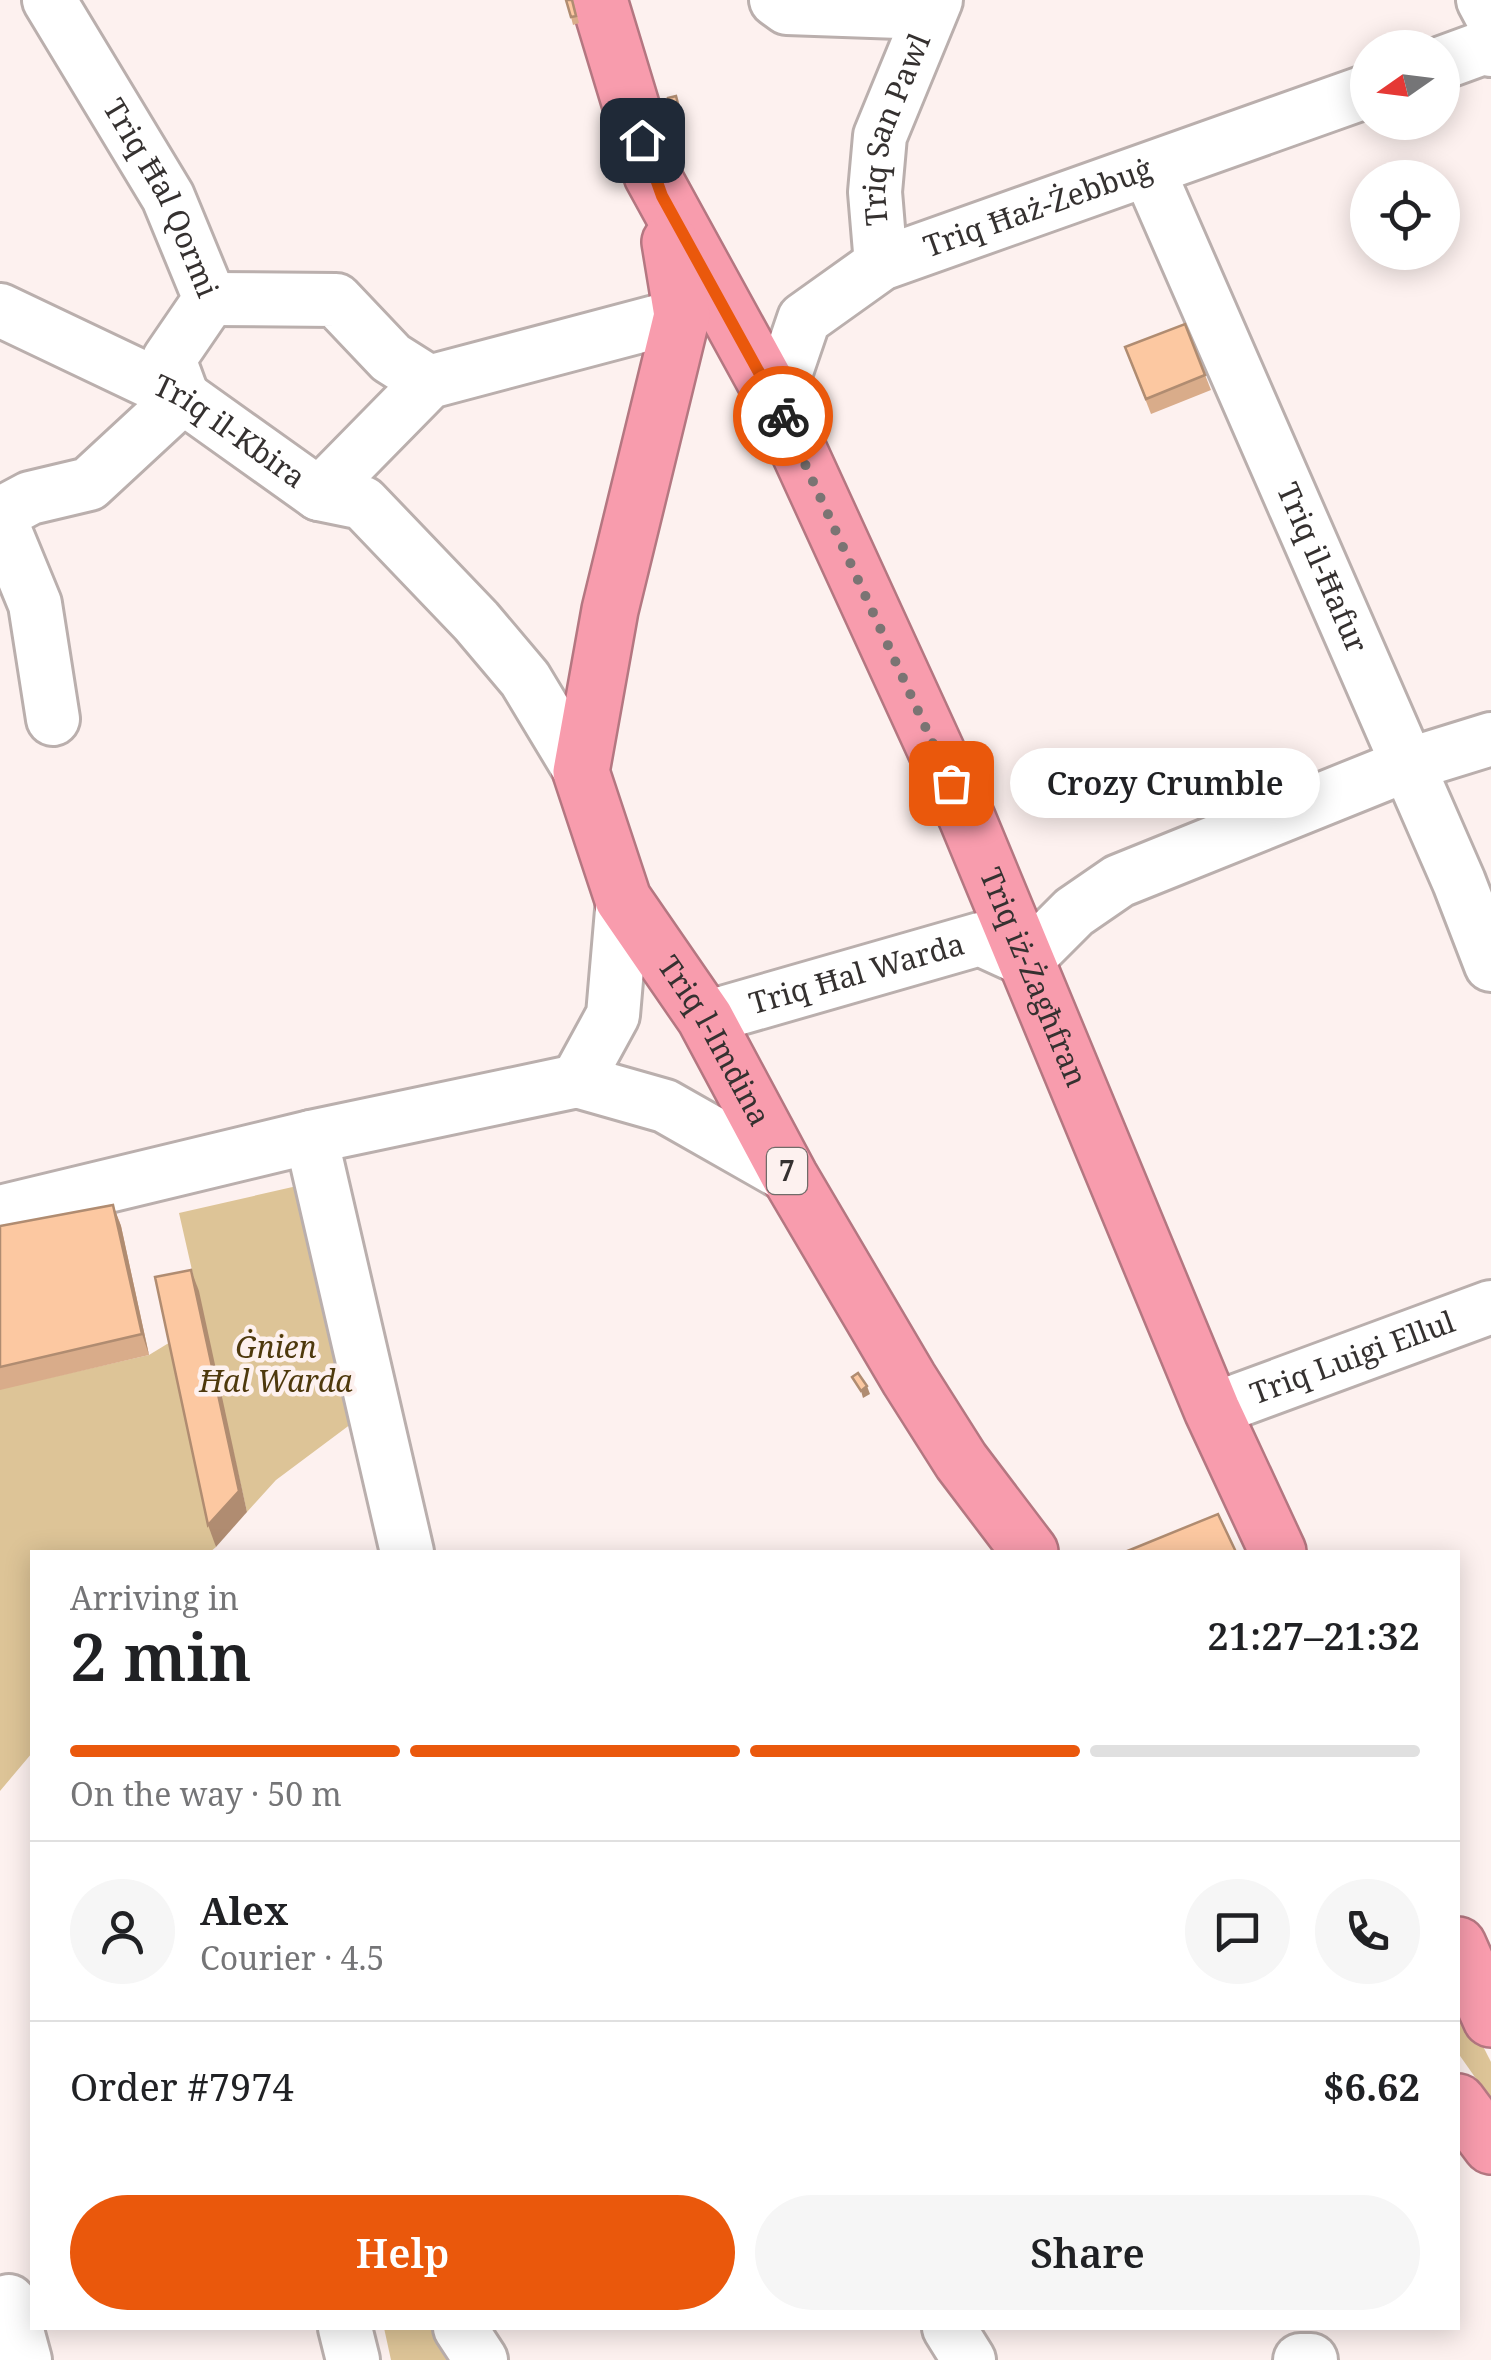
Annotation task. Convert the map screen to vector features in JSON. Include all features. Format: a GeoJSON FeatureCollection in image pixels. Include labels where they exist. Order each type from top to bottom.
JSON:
{"type":"FeatureCollection","features":[{"type":"Feature","properties":{"kind":"highway"},"geometry":{"type":"LineString","coordinates":[[599,0],[657,185]]}},
{"type":"Feature","properties":{"kind":"highway","name":"7"},"geometry":{"type":"LineString","coordinates":[[581,772],[590,702],[682,315],[657,185]]}},
{"type":"Feature","properties":{"kind":"highway","name":"Triq iż-Żagħfran"},"geometry":{"type":"LineString","coordinates":[[657,185],[776,401],[967,818],[1212,1410],[1277,1550]]}},
{"type":"Feature","properties":{"kind":"highway","name":"Triq l-Imdina"},"geometry":{"type":"LineString","coordinates":[[581,772],[623,899],[705,1018],[790,1177],[961,1461],[1028,1550]]}},
{"type":"Feature","properties":{"kind":"highway"},"geometry":{"type":"LineString","coordinates":[[1460,1949],[1491,2018]]}},
{"type":"Feature","properties":{"kind":"highway"},"geometry":{"type":"LineString","coordinates":[[1460,2105],[1491,2146]]}},
{"type":"Feature","properties":{"kind":"street","name":"Triq Ħal Qormi"},"geometry":{"type":"LineString","coordinates":[[50,0],[168,198],[210,300],[170,359],[183,397]]}},
{"type":"Feature","properties":{"kind":"street"},"geometry":{"type":"LineString","coordinates":[[776,0],[787,8],[932,6]]}},
{"type":"Feature","properties":{"kind":"street"},"geometry":{"type":"LineString","coordinates":[[1484,0],[1491,15]]}},
{"type":"Feature","properties":{"kind":"street","name":"Triq San Pawl"},"geometry":{"type":"LineString","coordinates":[[881,264],[875,192],[880,136],[932,6]]}},
{"type":"Feature","properties":{"kind":"street"},"geometry":{"type":"LineString","coordinates":[[1460,57],[1484,48],[1491,50]]}},
{"type":"Feature","properties":{"kind":"street","name":"Triq Ħaż-Żebbuġ"},"geometry":{"type":"LineString","coordinates":[[776,401],[804,320],[881,264],[1350,98]]}},
{"type":"Feature","properties":{"kind":"street","name":"Triq il-Ħafur"},"geometry":{"type":"LineString","coordinates":[[1149,172],[1491,966]]}},
{"type":"Feature","properties":{"kind":"street"},"geometry":{"type":"LineString","coordinates":[[210,300],[336,300],[392,358],[429,382]]}},
{"type":"Feature","properties":{"kind":"street","name":"Triq il-Kbira"},"geometry":{"type":"LineString","coordinates":[[0,310],[183,397],[319,494],[362,503],[440,582],[525,679],[581,772]]}},
{"type":"Feature","properties":{"kind":"street"},"geometry":{"type":"LineString","coordinates":[[319,494],[429,382],[682,315]]}},
{"type":"Feature","properties":{"kind":"street"},"geometry":{"type":"LineString","coordinates":[[54,719],[35,604],[0,516],[30,498],[88,484],[183,397]]}},
{"type":"Feature","properties":{"kind":"street"},"geometry":{"type":"LineString","coordinates":[[1026,960],[1074,912],[1119,882],[1407,765],[1491,739]]}},
{"type":"Feature","properties":{"kind":"street"},"geometry":{"type":"LineString","coordinates":[[578,1082],[613,1015],[623,899]]}},
{"type":"Feature","properties":{"kind":"street","name":"Triq Ħal Warda"},"geometry":{"type":"LineString","coordinates":[[705,1018],[980,940],[1026,960]]}},
{"type":"Feature","properties":{"kind":"street"},"geometry":{"type":"LineString","coordinates":[[0,1212],[311,1137],[578,1082],[665,1106],[790,1177]]}},
{"type":"Feature","properties":{"kind":"street"},"geometry":{"type":"LineString","coordinates":[[311,1137],[407,1550]]}},
{"type":"Feature","properties":{"kind":"street","name":"Triq Luigi Ellul"},"geometry":{"type":"LineString","coordinates":[[1212,1410],[1491,1307]]}},
{"type":"Feature","properties":{"kind":"street"},"geometry":{"type":"LineString","coordinates":[[14,2298],[25,2360]]}},
{"type":"Feature","properties":{"kind":"street"},"geometry":{"type":"LineString","coordinates":[[346,2330],[354,2360]]}},
{"type":"Feature","properties":{"kind":"street"},"geometry":{"type":"LineString","coordinates":[[461,2330],[481,2360]]}},
{"type":"Feature","properties":{"kind":"street"},"geometry":{"type":"LineString","coordinates":[[950,2330],[970,2360]]}},
{"type":"Feature","properties":{"kind":"street"},"geometry":{"type":"LineString","coordinates":[[1300,2360],[1311,2360]]}},
{"type":"Feature","properties":{"kind":"green space","name":"Ġnien Ħal Warda"},"geometry":{"type":"Polygon","coordinates":[[[297,1186],[351,1424],[276,1480],[247,1512],[179,1213],[297,1186]]]}},
{"type":"Feature","properties":{"kind":"green space"},"geometry":{"type":"Polygon","coordinates":[[[172,1341],[216,1547],[30,1550],[30,1755],[0,1791],[0,1389],[149,1355],[172,1341]]]}},
{"type":"Feature","properties":{"kind":"green space"},"geometry":{"type":"Polygon","coordinates":[[[1460,2001],[1491,2062],[1491,2100],[1460,2056],[1460,2001]]]}},
{"type":"Feature","properties":{"kind":"green space"},"geometry":{"type":"Polygon","coordinates":[[[384,2330],[442,2330],[462,2360],[391,2360],[384,2330]]]}},
{"type":"Feature","properties":{"kind":"building"},"geometry":{"type":"Polygon","coordinates":[[[566,0],[572,0],[576,16],[571,17],[566,0]]]}},
{"type":"Feature","properties":{"kind":"building"},"geometry":{"type":"Polygon","coordinates":[[[676,96],[681,115],[672,117],[668,98],[676,96]]]}},
{"type":"Feature","properties":{"kind":"building"},"geometry":{"type":"Polygon","coordinates":[[[1185,324],[1205,375],[1146,399],[1125,347],[1185,324]]]}},
{"type":"Feature","properties":{"kind":"building"},"geometry":{"type":"Polygon","coordinates":[[[113,1205],[142,1334],[0,1367],[0,1226],[113,1205]]]}},
{"type":"Feature","properties":{"kind":"building"},"geometry":{"type":"Polygon","coordinates":[[[191,1270],[239,1491],[208,1525],[155,1277],[191,1270]]]}},
{"type":"Feature","properties":{"kind":"building"},"geometry":{"type":"Polygon","coordinates":[[[858,1373],[867,1386],[861,1391],[852,1377],[858,1373]]]}},
{"type":"Feature","properties":{"kind":"building"},"geometry":{"type":"Polygon","coordinates":[[[1218,1514],[1235,1550],[1130,1550],[1218,1514]]]}},
{"type":"Feature","properties":{"kind":"way so far"},"geometry":{"type":"LineString","coordinates":[[783,416],[951,783]]}},
{"type":"Feature","properties":{"kind":"place","name":"Crozy Crumble"},"geometry":{"type":"Point","coordinates":[951,783]}},
{"type":"Feature","properties":{"kind":"route"},"geometry":{"type":"LineString","coordinates":[[642,140],[662,196],[783,416]]}}]}
